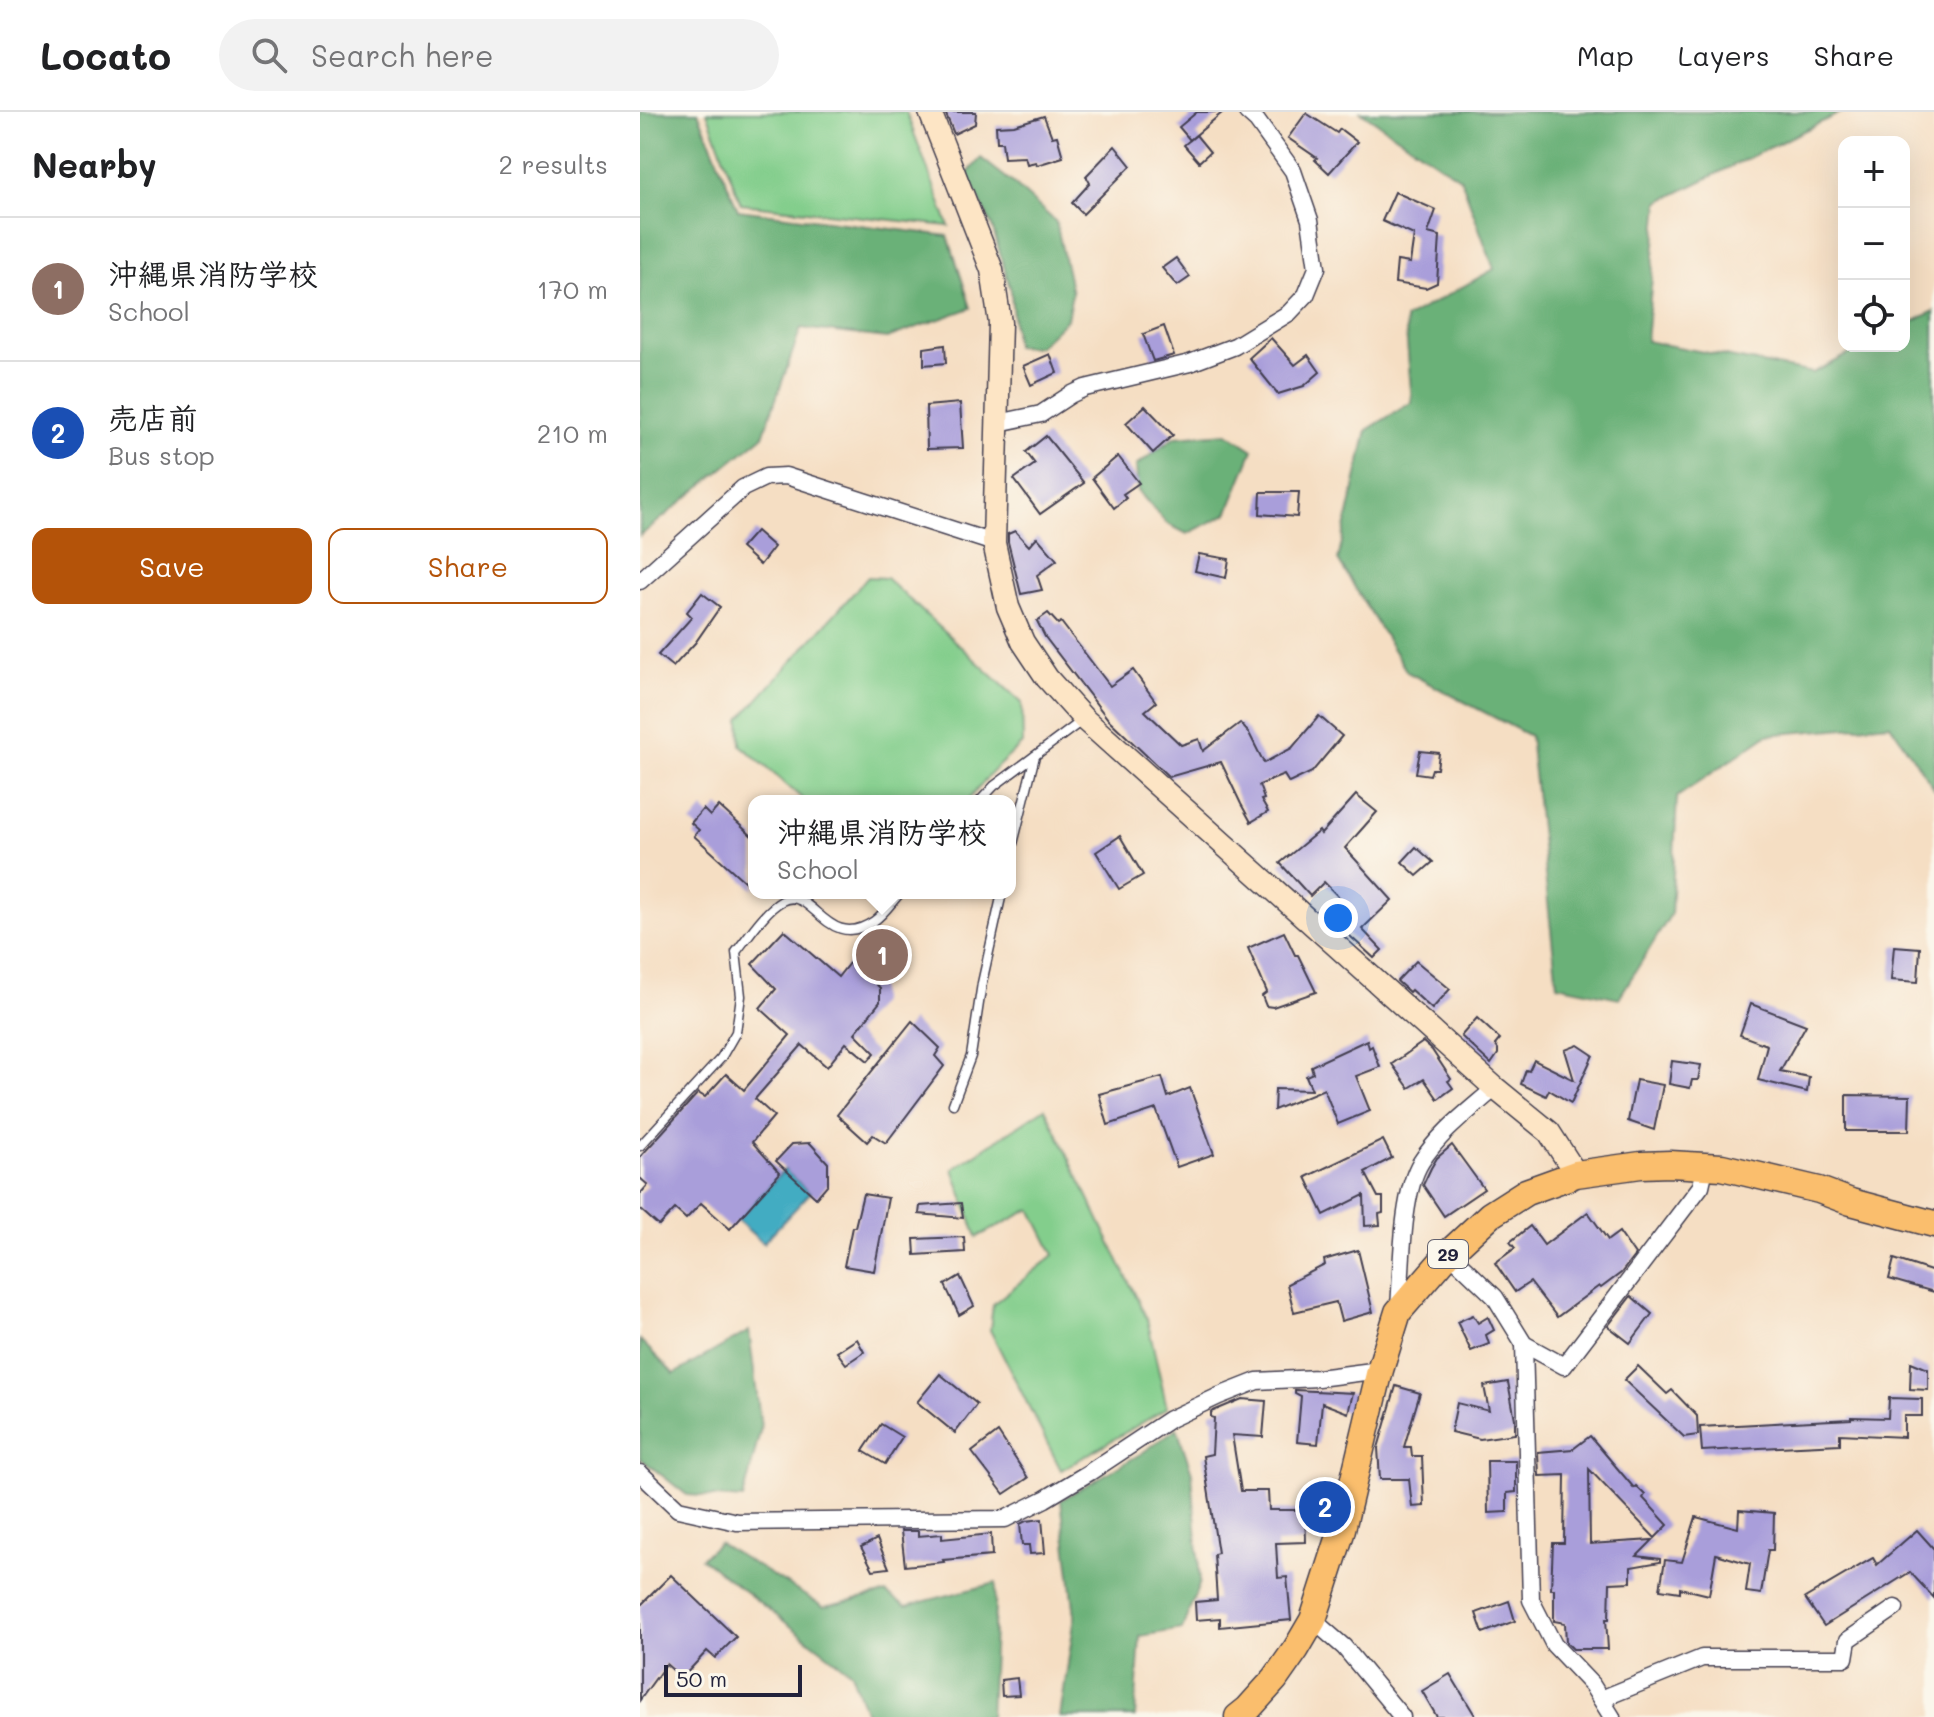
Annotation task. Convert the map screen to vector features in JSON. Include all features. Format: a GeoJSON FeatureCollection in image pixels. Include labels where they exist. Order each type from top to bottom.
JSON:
{"type":"FeatureCollection","features":[{"type":"Feature","properties":{"kind":"main road","name":"29"},"geometry":{"type":"LineString","coordinates":[[1246,1714],[1275,1679],[1313,1620],[1341,1533],[1380,1370],[1398,1312],[1449,1253],[1490,1215],[1543,1185],[1576,1174],[1641,1165],[1706,1164],[1819,1190],[1851,1202],[1934,1224]]}},
{"type":"Feature","properties":{"kind":"street"},"geometry":{"type":"LineString","coordinates":[[930,112],[992,270],[1000,323],[994,543],[1008,607],[1023,642],[1047,678],[1084,719],[1495,1088],[1549,1132],[1576,1174]]}},
{"type":"Feature","properties":{"kind":"street"},"geometry":{"type":"LineString","coordinates":[[998,423],[1041,414],[1085,388],[1190,363],[1235,346],[1289,313],[1306,295],[1317,268],[1310,220],[1293,171],[1247,112]]}},
{"type":"Feature","properties":{"kind":"street"},"geometry":{"type":"LineString","coordinates":[[640,581],[743,488],[766,477],[786,476],[994,543]]}},
{"type":"Feature","properties":{"kind":"street"},"geometry":{"type":"LineString","coordinates":[[1398,1312],[1410,1189],[1421,1163],[1447,1130],[1495,1088]]}},
{"type":"Feature","properties":{"kind":"street"},"geometry":{"type":"LineString","coordinates":[[1449,1253],[1495,1297],[1524,1344],[1564,1366],[1701,1186],[1706,1164]]}},
{"type":"Feature","properties":{"kind":"street"},"geometry":{"type":"LineString","coordinates":[[1524,1344],[1531,1600],[1554,1645],[1592,1685],[1612,1717]]}},
{"type":"Feature","properties":{"kind":"street"},"geometry":{"type":"LineString","coordinates":[[640,1473],[678,1509],[737,1522],[1005,1519],[1090,1472],[1170,1419],[1219,1396],[1257,1381],[1318,1378],[1380,1370]]}},
{"type":"Feature","properties":{"kind":"street"},"geometry":{"type":"LineString","coordinates":[[1601,1699],[1702,1658],[1845,1658],[1848,1640],[1895,1608]]}},
{"type":"Feature","properties":{"kind":"street"},"geometry":{"type":"LineString","coordinates":[[1313,1620],[1344,1647],[1402,1717]]}},
{"type":"Feature","properties":{"kind":"lane"},"geometry":{"type":"LineString","coordinates":[[986,795],[1084,719]]}},
{"type":"Feature","properties":{"kind":"lane"},"geometry":{"type":"LineString","coordinates":[[1016,833],[1036,755]]}},
{"type":"Feature","properties":{"kind":"lane"},"geometry":{"type":"LineString","coordinates":[[640,1146],[721,1058],[736,1032],[741,996],[736,952],[774,906],[785,899],[803,900],[831,927],[857,930],[876,920],[895,899]]}},
{"type":"Feature","properties":{"kind":"lane"},"geometry":{"type":"LineString","coordinates":[[953,1104],[971,1056],[982,983],[1001,899]]}},
{"type":"Feature","properties":{"kind":"green space"},"geometry":{"type":"Polygon","coordinates":[[[640,112],[698,112],[738,210],[948,236],[971,308],[887,338],[801,328],[763,436],[640,536],[640,112]]]}},
{"type":"Feature","properties":{"kind":"green space"},"geometry":{"type":"Polygon","coordinates":[[[707,112],[906,112],[949,226],[741,204],[707,112]]]}},
{"type":"Feature","properties":{"kind":"green space"},"geometry":{"type":"Polygon","coordinates":[[[1361,112],[1842,112],[1659,202],[1646,341],[1813,373],[1853,352],[1910,352],[1910,323],[1934,311],[1934,788],[1890,724],[1767,735],[1677,797],[1671,914],[1619,998],[1557,985],[1530,736],[1407,672],[1338,560],[1367,430],[1412,402],[1405,319],[1494,269],[1461,179],[1361,112]]]}},
{"type":"Feature","properties":{"kind":"green space"},"geometry":{"type":"Polygon","coordinates":[[[981,158],[1056,222],[1072,293],[1067,319],[1038,347],[1015,346],[1011,291],[992,226],[967,174],[981,158]]]}},
{"type":"Feature","properties":{"kind":"green space"},"geometry":{"type":"Polygon","coordinates":[[[1227,433],[1253,450],[1227,514],[1187,534],[1166,523],[1138,491],[1136,466],[1175,437],[1227,433]]]}},
{"type":"Feature","properties":{"kind":"green space"},"geometry":{"type":"Polygon","coordinates":[[[868,577],[886,578],[1022,703],[1023,743],[972,795],[798,795],[741,745],[740,719],[868,577]]]}},
{"type":"Feature","properties":{"kind":"green space"},"geometry":{"type":"Polygon","coordinates":[[[1045,1108],[1147,1319],[1167,1408],[1061,1470],[990,1330],[993,1304],[1054,1255],[1031,1209],[977,1237],[953,1169],[1045,1108]]]}},
{"type":"Feature","properties":{"kind":"green space"},"geometry":{"type":"Polygon","coordinates":[[[749,1331],[761,1428],[743,1499],[687,1495],[640,1458],[640,1340],[674,1374],[749,1331]]]}},
{"type":"Feature","properties":{"kind":"green space"},"geometry":{"type":"Polygon","coordinates":[[[1177,1428],[1192,1473],[1200,1582],[1182,1629],[1140,1636],[1135,1717],[1060,1717],[1075,1616],[1061,1500],[1142,1453],[1177,1428]]]}},
{"type":"Feature","properties":{"kind":"green space"},"geometry":{"type":"Polygon","coordinates":[[[719,1543],[824,1607],[886,1593],[906,1606],[996,1583],[990,1717],[867,1717],[851,1672],[701,1558],[719,1543]]]}},
{"type":"Feature","properties":{"kind":"water"},"geometry":{"type":"Polygon","coordinates":[[[785,1169],[810,1193],[763,1243],[737,1220],[785,1169]]]}},
{"type":"Feature","properties":{"kind":"building"},"geometry":{"type":"Polygon","coordinates":[[[945,112],[976,112],[975,124],[954,134],[945,112]]]}},
{"type":"Feature","properties":{"kind":"building"},"geometry":{"type":"Polygon","coordinates":[[[1197,112],[1223,112],[1190,140],[1179,127],[1197,112]]]}},
{"type":"Feature","properties":{"kind":"building"},"geometry":{"type":"Polygon","coordinates":[[[1306,113],[1337,133],[1340,129],[1357,142],[1329,173],[1315,160],[1317,158],[1288,138],[1306,113]]]}},
{"type":"Feature","properties":{"kind":"building"},"geometry":{"type":"Polygon","coordinates":[[[1044,116],[1052,137],[1057,136],[1063,157],[1037,165],[1036,162],[1027,164],[1025,157],[1004,158],[1002,142],[997,142],[996,126],[1014,125],[1044,116]]]}},
{"type":"Feature","properties":{"kind":"building"},"geometry":{"type":"Polygon","coordinates":[[[1196,135],[1210,152],[1199,162],[1184,145],[1196,135]]]}},
{"type":"Feature","properties":{"kind":"building"},"geometry":{"type":"Polygon","coordinates":[[[1115,146],[1131,166],[1083,214],[1072,203],[1090,183],[1086,176],[1115,146]]]}},
{"type":"Feature","properties":{"kind":"building"},"geometry":{"type":"Polygon","coordinates":[[[1395,192],[1436,210],[1428,233],[1440,236],[1437,283],[1426,288],[1395,283],[1397,261],[1410,263],[1414,235],[1382,221],[1395,192]]]}},
{"type":"Feature","properties":{"kind":"building"},"geometry":{"type":"Polygon","coordinates":[[[1176,258],[1190,277],[1177,286],[1162,268],[1176,258]]]}},
{"type":"Feature","properties":{"kind":"building"},"geometry":{"type":"Polygon","coordinates":[[[1164,326],[1174,355],[1153,361],[1143,334],[1164,326]]]}},
{"type":"Feature","properties":{"kind":"building"},"geometry":{"type":"Polygon","coordinates":[[[1271,338],[1295,365],[1308,355],[1320,372],[1304,386],[1278,394],[1249,358],[1271,338]]]}},
{"type":"Feature","properties":{"kind":"building"},"geometry":{"type":"Polygon","coordinates":[[[945,345],[946,363],[924,365],[924,348],[945,345]]]}},
{"type":"Feature","properties":{"kind":"building"},"geometry":{"type":"Polygon","coordinates":[[[1050,354],[1057,373],[1031,385],[1023,366],[1050,354]]]}},
{"type":"Feature","properties":{"kind":"building"},"geometry":{"type":"Polygon","coordinates":[[[960,403],[963,448],[927,449],[926,406],[960,403]]]}},
{"type":"Feature","properties":{"kind":"building"},"geometry":{"type":"Polygon","coordinates":[[[1145,406],[1173,435],[1153,453],[1126,423],[1145,406]]]}},
{"type":"Feature","properties":{"kind":"building"},"geometry":{"type":"Polygon","coordinates":[[[1046,436],[1084,483],[1040,514],[1014,479],[1035,464],[1026,452],[1046,436]]]}},
{"type":"Feature","properties":{"kind":"building"},"geometry":{"type":"Polygon","coordinates":[[[1118,456],[1139,483],[1123,494],[1126,498],[1114,508],[1092,478],[1118,456]]]}},
{"type":"Feature","properties":{"kind":"building"},"geometry":{"type":"Polygon","coordinates":[[[1261,492],[1299,492],[1297,517],[1260,514],[1261,492]]]}},
{"type":"Feature","properties":{"kind":"building"},"geometry":{"type":"Polygon","coordinates":[[[756,531],[774,547],[760,565],[741,548],[756,531]]]}},
{"type":"Feature","properties":{"kind":"building"},"geometry":{"type":"Polygon","coordinates":[[[1015,531],[1029,546],[1037,537],[1057,560],[1037,575],[1042,590],[1021,594],[1008,542],[1008,534],[1015,531]]]}},
{"type":"Feature","properties":{"kind":"building"},"geometry":{"type":"Polygon","coordinates":[[[1199,554],[1229,559],[1226,578],[1195,571],[1199,554]]]}},
{"type":"Feature","properties":{"kind":"building"},"geometry":{"type":"Polygon","coordinates":[[[702,593],[720,607],[695,643],[673,667],[658,655],[692,617],[687,612],[702,593]]]}},
{"type":"Feature","properties":{"kind":"building"},"geometry":{"type":"Polygon","coordinates":[[[1048,613],[1058,624],[1061,622],[1110,686],[1133,670],[1156,702],[1145,711],[1181,745],[1199,739],[1203,751],[1240,723],[1249,733],[1264,763],[1292,748],[1319,716],[1342,736],[1312,772],[1289,783],[1284,775],[1259,785],[1264,799],[1261,800],[1268,812],[1251,822],[1221,762],[1169,777],[1108,719],[1045,637],[1037,621],[1048,613]]]}},
{"type":"Feature","properties":{"kind":"building"},"geometry":{"type":"Polygon","coordinates":[[[1420,751],[1439,753],[1437,769],[1432,769],[1430,775],[1416,773],[1420,751]]]}},
{"type":"Feature","properties":{"kind":"building"},"geometry":{"type":"Polygon","coordinates":[[[1356,795],[1377,812],[1345,848],[1392,900],[1362,929],[1382,950],[1374,958],[1339,926],[1353,912],[1324,882],[1310,896],[1280,863],[1319,831],[1321,834],[1356,795]]]}},
{"type":"Feature","properties":{"kind":"building"},"geometry":{"type":"Polygon","coordinates":[[[719,806],[748,833],[748,885],[694,836],[699,830],[691,823],[703,809],[710,816],[719,806]]]}},
{"type":"Feature","properties":{"kind":"building"},"geometry":{"type":"Polygon","coordinates":[[[1120,836],[1143,875],[1119,889],[1096,852],[1120,836]]]}},
{"type":"Feature","properties":{"kind":"building"},"geometry":{"type":"Polygon","coordinates":[[[1416,847],[1433,862],[1417,876],[1402,862],[1416,847]]]}},
{"type":"Feature","properties":{"kind":"building"},"geometry":{"type":"Polygon","coordinates":[[[784,930],[838,977],[861,948],[874,958],[864,971],[880,988],[880,1002],[855,1033],[875,1053],[868,1061],[846,1043],[827,1067],[802,1045],[755,1099],[774,1116],[752,1142],[780,1173],[730,1229],[701,1203],[686,1219],[675,1209],[659,1226],[640,1209],[640,1194],[648,1185],[640,1178],[640,1157],[698,1093],[705,1097],[726,1074],[744,1090],[790,1035],[760,1008],[776,989],[752,964],[784,930]]]}},
{"type":"Feature","properties":{"kind":"building"},"geometry":{"type":"Polygon","coordinates":[[[1284,932],[1316,992],[1273,1007],[1266,1006],[1262,996],[1267,992],[1248,948],[1284,932]]]}},
{"type":"Feature","properties":{"kind":"building"},"geometry":{"type":"Polygon","coordinates":[[[1894,946],[1920,948],[1918,982],[1891,980],[1894,946]]]}},
{"type":"Feature","properties":{"kind":"building"},"geometry":{"type":"Polygon","coordinates":[[[1416,961],[1450,989],[1432,1009],[1397,981],[1416,961]]]}},
{"type":"Feature","properties":{"kind":"building"},"geometry":{"type":"Polygon","coordinates":[[[1751,1004],[1806,1025],[1780,1071],[1809,1077],[1807,1092],[1758,1080],[1767,1045],[1740,1035],[1751,1004]]]}},
{"type":"Feature","properties":{"kind":"building"},"geometry":{"type":"Polygon","coordinates":[[[1477,1018],[1500,1039],[1495,1045],[1498,1054],[1491,1064],[1461,1036],[1477,1018]]]}},
{"type":"Feature","properties":{"kind":"building"},"geometry":{"type":"Polygon","coordinates":[[[912,1021],[940,1048],[935,1056],[944,1066],[886,1143],[873,1135],[867,1142],[837,1115],[912,1021]]]}},
{"type":"Feature","properties":{"kind":"building"},"geometry":{"type":"Polygon","coordinates":[[[1367,1040],[1380,1067],[1356,1076],[1370,1111],[1338,1124],[1324,1089],[1274,1110],[1275,1089],[1312,1090],[1306,1076],[1313,1073],[1311,1066],[1367,1040]]]}},
{"type":"Feature","properties":{"kind":"building"},"geometry":{"type":"Polygon","coordinates":[[[1423,1042],[1451,1079],[1448,1081],[1453,1088],[1438,1099],[1424,1079],[1409,1088],[1392,1064],[1423,1042]]]}},
{"type":"Feature","properties":{"kind":"building"},"geometry":{"type":"Polygon","coordinates":[[[1578,1045],[1593,1055],[1571,1103],[1549,1090],[1546,1096],[1521,1084],[1534,1060],[1574,1080],[1565,1050],[1578,1045]]]}},
{"type":"Feature","properties":{"kind":"building"},"geometry":{"type":"Polygon","coordinates":[[[1672,1061],[1701,1065],[1698,1080],[1692,1080],[1690,1088],[1669,1084],[1672,1061]]]}},
{"type":"Feature","properties":{"kind":"building"},"geometry":{"type":"Polygon","coordinates":[[[1162,1077],[1168,1097],[1190,1088],[1214,1154],[1177,1167],[1156,1109],[1108,1125],[1099,1094],[1162,1077]]]}},
{"type":"Feature","properties":{"kind":"building"},"geometry":{"type":"Polygon","coordinates":[[[1636,1080],[1663,1085],[1654,1130],[1628,1121],[1636,1080]]]}},
{"type":"Feature","properties":{"kind":"building"},"geometry":{"type":"Polygon","coordinates":[[[1846,1095],[1910,1096],[1909,1131],[1846,1131],[1846,1095]]]}},
{"type":"Feature","properties":{"kind":"building"},"geometry":{"type":"Polygon","coordinates":[[[1383,1140],[1392,1158],[1365,1172],[1378,1197],[1383,1197],[1380,1225],[1365,1226],[1364,1195],[1324,1215],[1306,1177],[1383,1140]]]}},
{"type":"Feature","properties":{"kind":"building"},"geometry":{"type":"Polygon","coordinates":[[[810,1143],[828,1163],[828,1184],[816,1198],[776,1161],[792,1144],[810,1143]]]}},
{"type":"Feature","properties":{"kind":"building"},"geometry":{"type":"Polygon","coordinates":[[[1452,1145],[1484,1189],[1444,1216],[1423,1185],[1437,1158],[1452,1145]]]}},
{"type":"Feature","properties":{"kind":"building"},"geometry":{"type":"Polygon","coordinates":[[[863,1194],[888,1198],[874,1271],[844,1266],[863,1194]]]}},
{"type":"Feature","properties":{"kind":"building"},"geometry":{"type":"Polygon","coordinates":[[[961,1203],[963,1218],[919,1214],[920,1206],[961,1203]]]}},
{"type":"Feature","properties":{"kind":"building"},"geometry":{"type":"Polygon","coordinates":[[[1588,1212],[1608,1240],[1619,1232],[1635,1255],[1621,1273],[1557,1317],[1530,1282],[1515,1292],[1495,1263],[1515,1248],[1510,1242],[1530,1226],[1544,1245],[1588,1212]]]}},
{"type":"Feature","properties":{"kind":"building"},"geometry":{"type":"Polygon","coordinates":[[[964,1237],[965,1252],[915,1255],[914,1239],[964,1237]]]}},
{"type":"Feature","properties":{"kind":"building"},"geometry":{"type":"Polygon","coordinates":[[[1358,1250],[1373,1312],[1341,1321],[1336,1302],[1294,1312],[1287,1284],[1325,1265],[1324,1260],[1358,1250]]]}},
{"type":"Feature","properties":{"kind":"building"},"geometry":{"type":"Polygon","coordinates":[[[1894,1259],[1934,1272],[1934,1292],[1889,1279],[1894,1259]]]}},
{"type":"Feature","properties":{"kind":"building"},"geometry":{"type":"Polygon","coordinates":[[[960,1276],[974,1306],[959,1315],[945,1285],[960,1276]]]}},
{"type":"Feature","properties":{"kind":"building"},"geometry":{"type":"Polygon","coordinates":[[[1631,1296],[1652,1314],[1630,1343],[1608,1326],[1631,1296]]]}},
{"type":"Feature","properties":{"kind":"building"},"geometry":{"type":"Polygon","coordinates":[[[1473,1315],[1478,1323],[1488,1317],[1494,1330],[1486,1335],[1489,1344],[1471,1351],[1457,1322],[1473,1315]]]}},
{"type":"Feature","properties":{"kind":"building"},"geometry":{"type":"Polygon","coordinates":[[[857,1339],[864,1352],[846,1364],[837,1352],[857,1339]]]}},
{"type":"Feature","properties":{"kind":"building"},"geometry":{"type":"Polygon","coordinates":[[[1911,1362],[1928,1369],[1928,1390],[1910,1389],[1911,1362]]]}},
{"type":"Feature","properties":{"kind":"building"},"geometry":{"type":"Polygon","coordinates":[[[1638,1366],[1667,1394],[1672,1390],[1697,1416],[1698,1435],[1684,1437],[1624,1380],[1638,1366]]]}},
{"type":"Feature","properties":{"kind":"building"},"geometry":{"type":"Polygon","coordinates":[[[940,1374],[977,1404],[955,1433],[917,1402],[940,1374]]]}},
{"type":"Feature","properties":{"kind":"building"},"geometry":{"type":"Polygon","coordinates":[[[1508,1382],[1515,1434],[1480,1439],[1451,1432],[1457,1403],[1489,1411],[1484,1386],[1508,1382]]]}},
{"type":"Feature","properties":{"kind":"building"},"geometry":{"type":"Polygon","coordinates":[[[1396,1386],[1420,1393],[1404,1447],[1411,1447],[1412,1456],[1422,1456],[1424,1506],[1412,1507],[1409,1479],[1380,1479],[1378,1448],[1396,1386]]]}},
{"type":"Feature","properties":{"kind":"building"},"geometry":{"type":"Polygon","coordinates":[[[1295,1390],[1353,1393],[1348,1413],[1322,1403],[1318,1444],[1297,1442],[1301,1396],[1295,1390]]]}},
{"type":"Feature","properties":{"kind":"building"},"geometry":{"type":"Polygon","coordinates":[[[1889,1398],[1922,1399],[1922,1416],[1904,1416],[1904,1437],[1840,1434],[1840,1444],[1702,1451],[1700,1427],[1851,1417],[1888,1418],[1889,1398]]]}},
{"type":"Feature","properties":{"kind":"building"},"geometry":{"type":"Polygon","coordinates":[[[1242,1399],[1266,1401],[1263,1437],[1232,1435],[1241,1491],[1268,1491],[1269,1510],[1305,1510],[1306,1542],[1276,1543],[1278,1578],[1287,1577],[1291,1620],[1220,1627],[1220,1618],[1196,1620],[1195,1602],[1217,1600],[1214,1554],[1218,1553],[1203,1456],[1212,1454],[1214,1418],[1211,1412],[1242,1399]]]}},
{"type":"Feature","properties":{"kind":"building"},"geometry":{"type":"Polygon","coordinates":[[[881,1424],[902,1437],[885,1464],[863,1451],[881,1424]]]}},
{"type":"Feature","properties":{"kind":"building"},"geometry":{"type":"Polygon","coordinates":[[[998,1432],[1028,1478],[1004,1494],[972,1452],[998,1432]]]}},
{"type":"Feature","properties":{"kind":"building"},"geometry":{"type":"Polygon","coordinates":[[[1590,1436],[1634,1488],[1636,1486],[1645,1495],[1643,1498],[1668,1525],[1655,1538],[1589,1469],[1590,1544],[1653,1540],[1637,1556],[1660,1559],[1660,1562],[1631,1567],[1631,1582],[1610,1583],[1609,1619],[1606,1619],[1608,1649],[1573,1649],[1566,1642],[1565,1623],[1554,1621],[1554,1589],[1551,1589],[1553,1543],[1564,1543],[1565,1475],[1539,1476],[1538,1452],[1573,1449],[1590,1436]]]}},
{"type":"Feature","properties":{"kind":"building"},"geometry":{"type":"Polygon","coordinates":[[[1487,1461],[1516,1461],[1516,1492],[1507,1493],[1507,1512],[1488,1513],[1487,1461]]]}},
{"type":"Feature","properties":{"kind":"building"},"geometry":{"type":"Polygon","coordinates":[[[1739,1510],[1774,1513],[1773,1550],[1768,1550],[1761,1594],[1746,1592],[1750,1564],[1716,1554],[1709,1595],[1680,1588],[1680,1592],[1660,1589],[1665,1560],[1682,1562],[1696,1517],[1738,1528],[1739,1510]]]}},
{"type":"Feature","properties":{"kind":"building"},"geometry":{"type":"Polygon","coordinates":[[[1042,1519],[1045,1553],[1030,1554],[1029,1545],[1022,1545],[1020,1524],[1042,1519]]]}},
{"type":"Feature","properties":{"kind":"building"},"geometry":{"type":"Polygon","coordinates":[[[1917,1530],[1934,1549],[1934,1598],[1910,1572],[1824,1626],[1805,1598],[1873,1558],[1877,1565],[1917,1530]]]}},
{"type":"Feature","properties":{"kind":"building"},"geometry":{"type":"Polygon","coordinates":[[[901,1531],[918,1531],[918,1536],[942,1534],[942,1539],[991,1534],[992,1556],[905,1566],[901,1531]]]}},
{"type":"Feature","properties":{"kind":"building"},"geometry":{"type":"Polygon","coordinates":[[[877,1539],[889,1568],[873,1570],[861,1547],[877,1539]]]}},
{"type":"Feature","properties":{"kind":"building"},"geometry":{"type":"Polygon","coordinates":[[[671,1575],[736,1637],[715,1658],[707,1651],[682,1678],[666,1664],[640,1700],[640,1606],[671,1575]]]}},
{"type":"Feature","properties":{"kind":"building"},"geometry":{"type":"Polygon","coordinates":[[[1509,1601],[1515,1621],[1483,1633],[1476,1613],[1509,1601]]]}},
{"type":"Feature","properties":{"kind":"building"},"geometry":{"type":"Polygon","coordinates":[[[1450,1674],[1476,1717],[1437,1717],[1422,1691],[1450,1674]]]}},
{"type":"Feature","properties":{"kind":"building"},"geometry":{"type":"Polygon","coordinates":[[[1017,1678],[1019,1695],[1002,1696],[1001,1680],[1017,1678]]]}},
{"type":"Feature","properties":{"kind":"place","name":"沖縄県消防学校"},"geometry":{"type":"Point","coordinates":[882,955]}},
{"type":"Feature","properties":{"kind":"place","name":"売店前"},"geometry":{"type":"Point","coordinates":[1325,1507]}}]}
